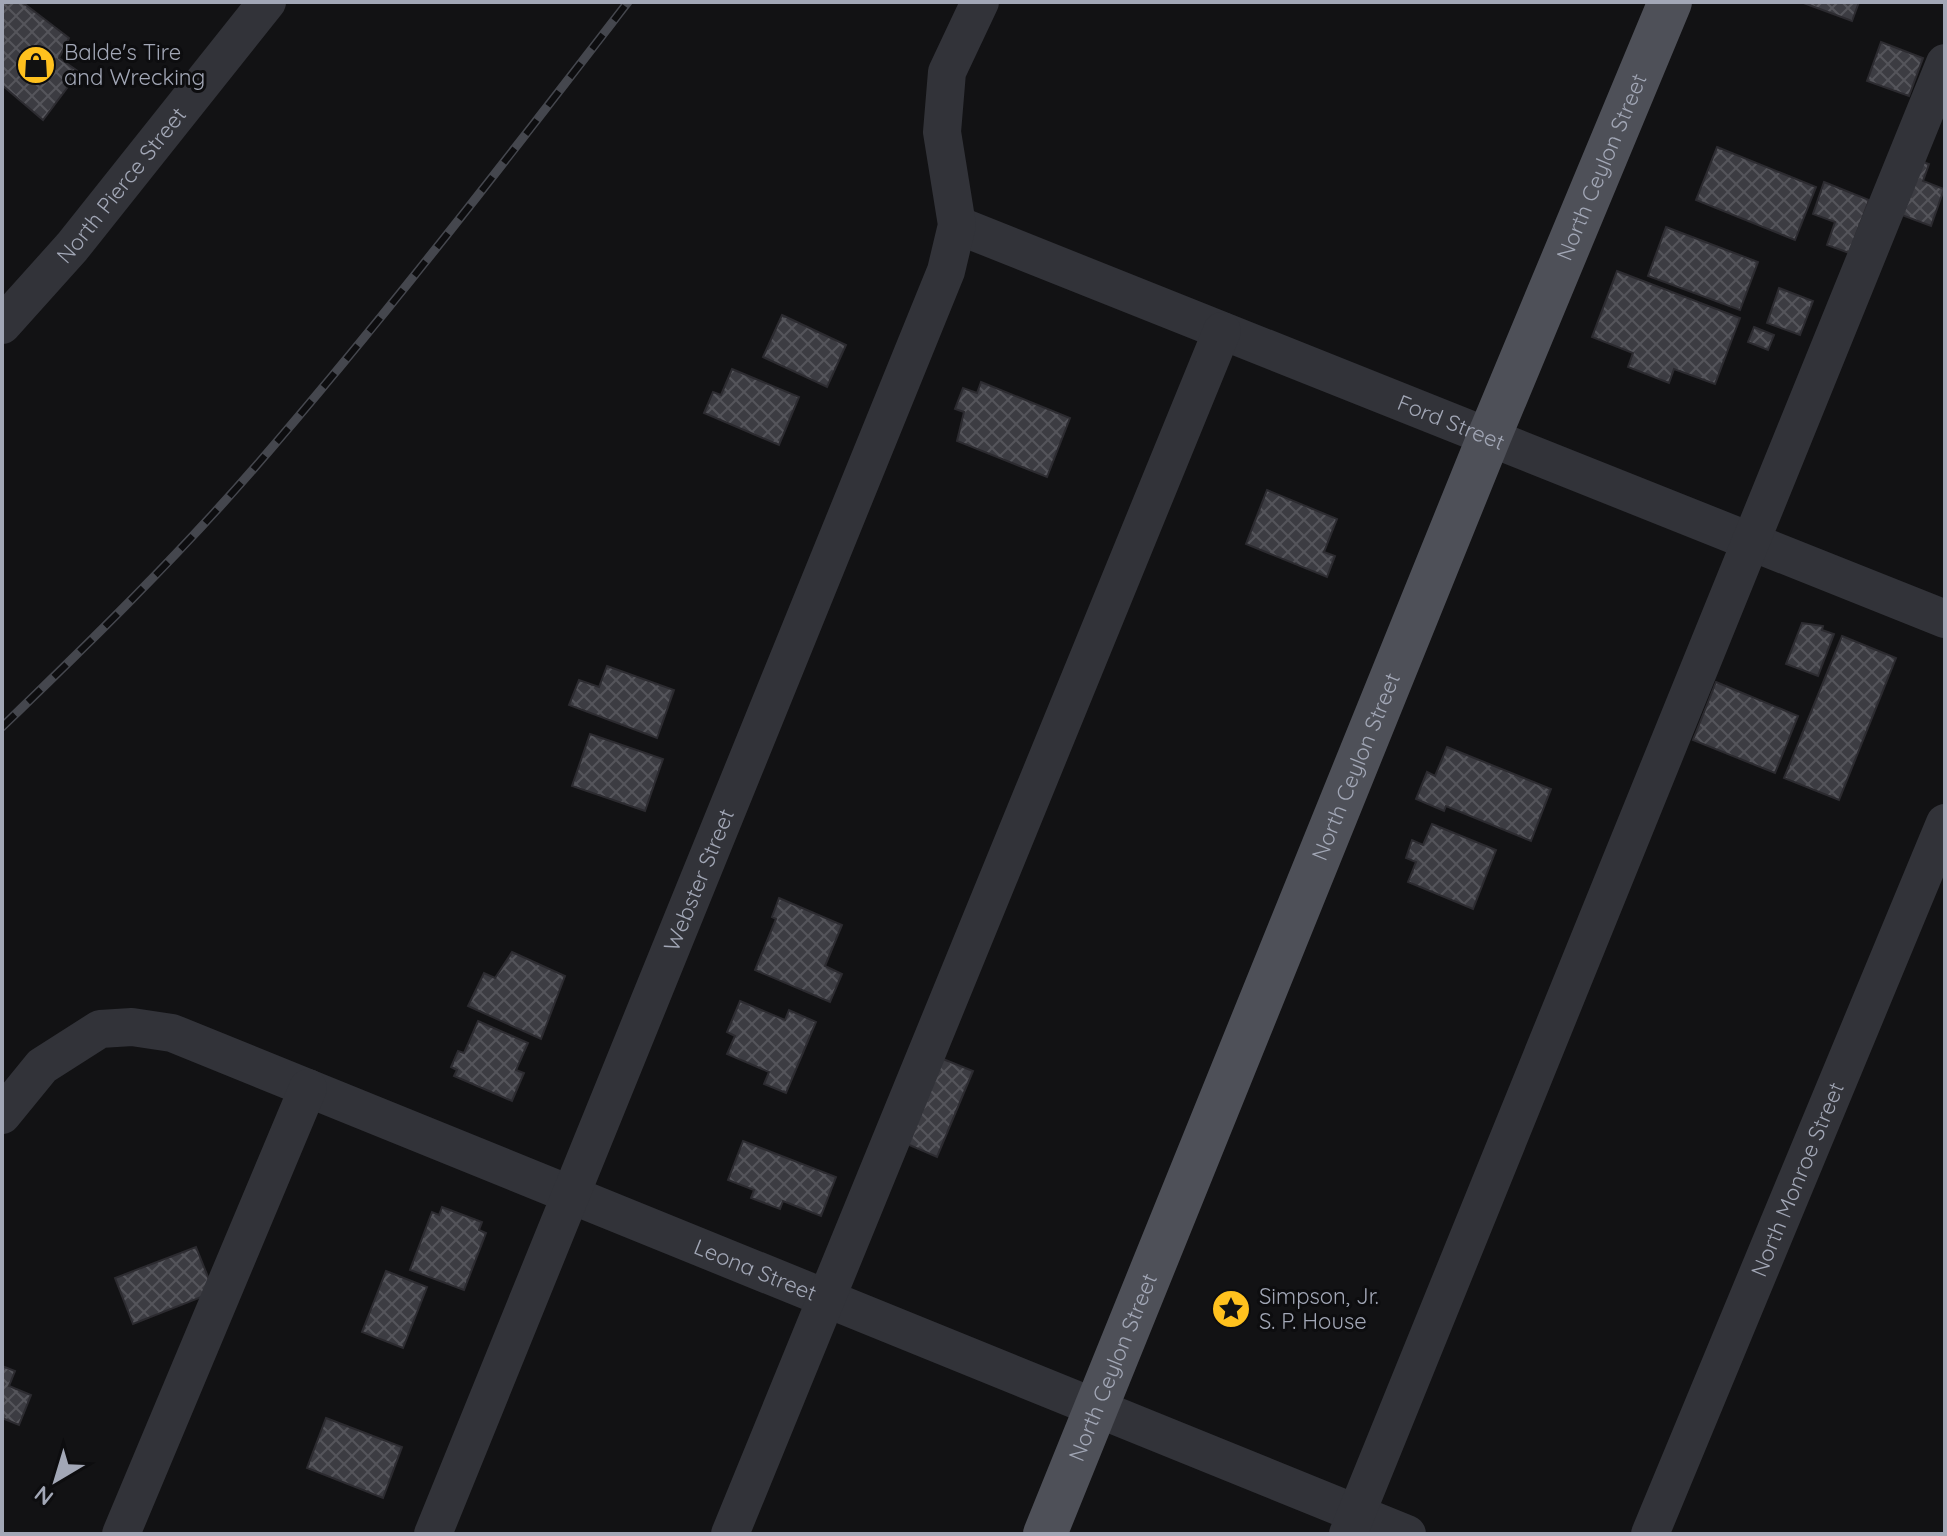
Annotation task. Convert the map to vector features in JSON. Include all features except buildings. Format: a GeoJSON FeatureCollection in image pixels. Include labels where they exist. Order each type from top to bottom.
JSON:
{"type":"FeatureCollection","features":[{"type":"Feature","properties":{"kind":"main road","name":"North Ceylon Street"},"geometry":{"type":"LineString","coordinates":[[1045,1534],[1489,437],[1670,2]]}},
{"type":"Feature","properties":{"kind":"street","name":"North Pierce Street"},"geometry":{"type":"LineString","coordinates":[[2,325],[72,247],[267,2]]}},
{"type":"Feature","properties":{"kind":"street"},"geometry":{"type":"LineString","coordinates":[[957,225],[942,132],[947,72],[980,2]]}},
{"type":"Feature","properties":{"kind":"street"},"geometry":{"type":"LineString","coordinates":[[1352,1524],[1945,63]]}},
{"type":"Feature","properties":{"kind":"street","name":"Ford Street"},"geometry":{"type":"LineString","coordinates":[[957,225],[1945,619]]}},
{"type":"Feature","properties":{"kind":"street","name":"Webster Street"},"geometry":{"type":"LineString","coordinates":[[433,1534],[946,271],[957,225]]}},
{"type":"Feature","properties":{"kind":"street"},"geometry":{"type":"LineString","coordinates":[[730,1534],[1222,331]]}},
{"type":"Feature","properties":{"kind":"street","name":"North Monroe Street"},"geometry":{"type":"LineString","coordinates":[[1650,1534],[1945,823]]}},
{"type":"Feature","properties":{"kind":"street","name":"Leona Street"},"geometry":{"type":"LineString","coordinates":[[2,1115],[42,1066],[100,1029],[132,1027],[172,1033],[1097,1409],[1352,1524],[1407,1534]]}},
{"type":"Feature","properties":{"kind":"street"},"geometry":{"type":"LineString","coordinates":[[121,1534],[308,1088]]}},
{"type":"Feature","properties":{"kind":"railway"},"geometry":{"type":"LineString","coordinates":[[2,727],[100,632],[256,466],[399,295],[628,2]]}},
{"type":"Feature","properties":{"kind":"place","name":"Balde's Tire and Wrecking"},"geometry":{"type":"Point","coordinates":[36,65]}},
{"type":"Feature","properties":{"kind":"place","name":"Simpson, Jr. S. P. House"},"geometry":{"type":"Point","coordinates":[1231,1309]}}]}
